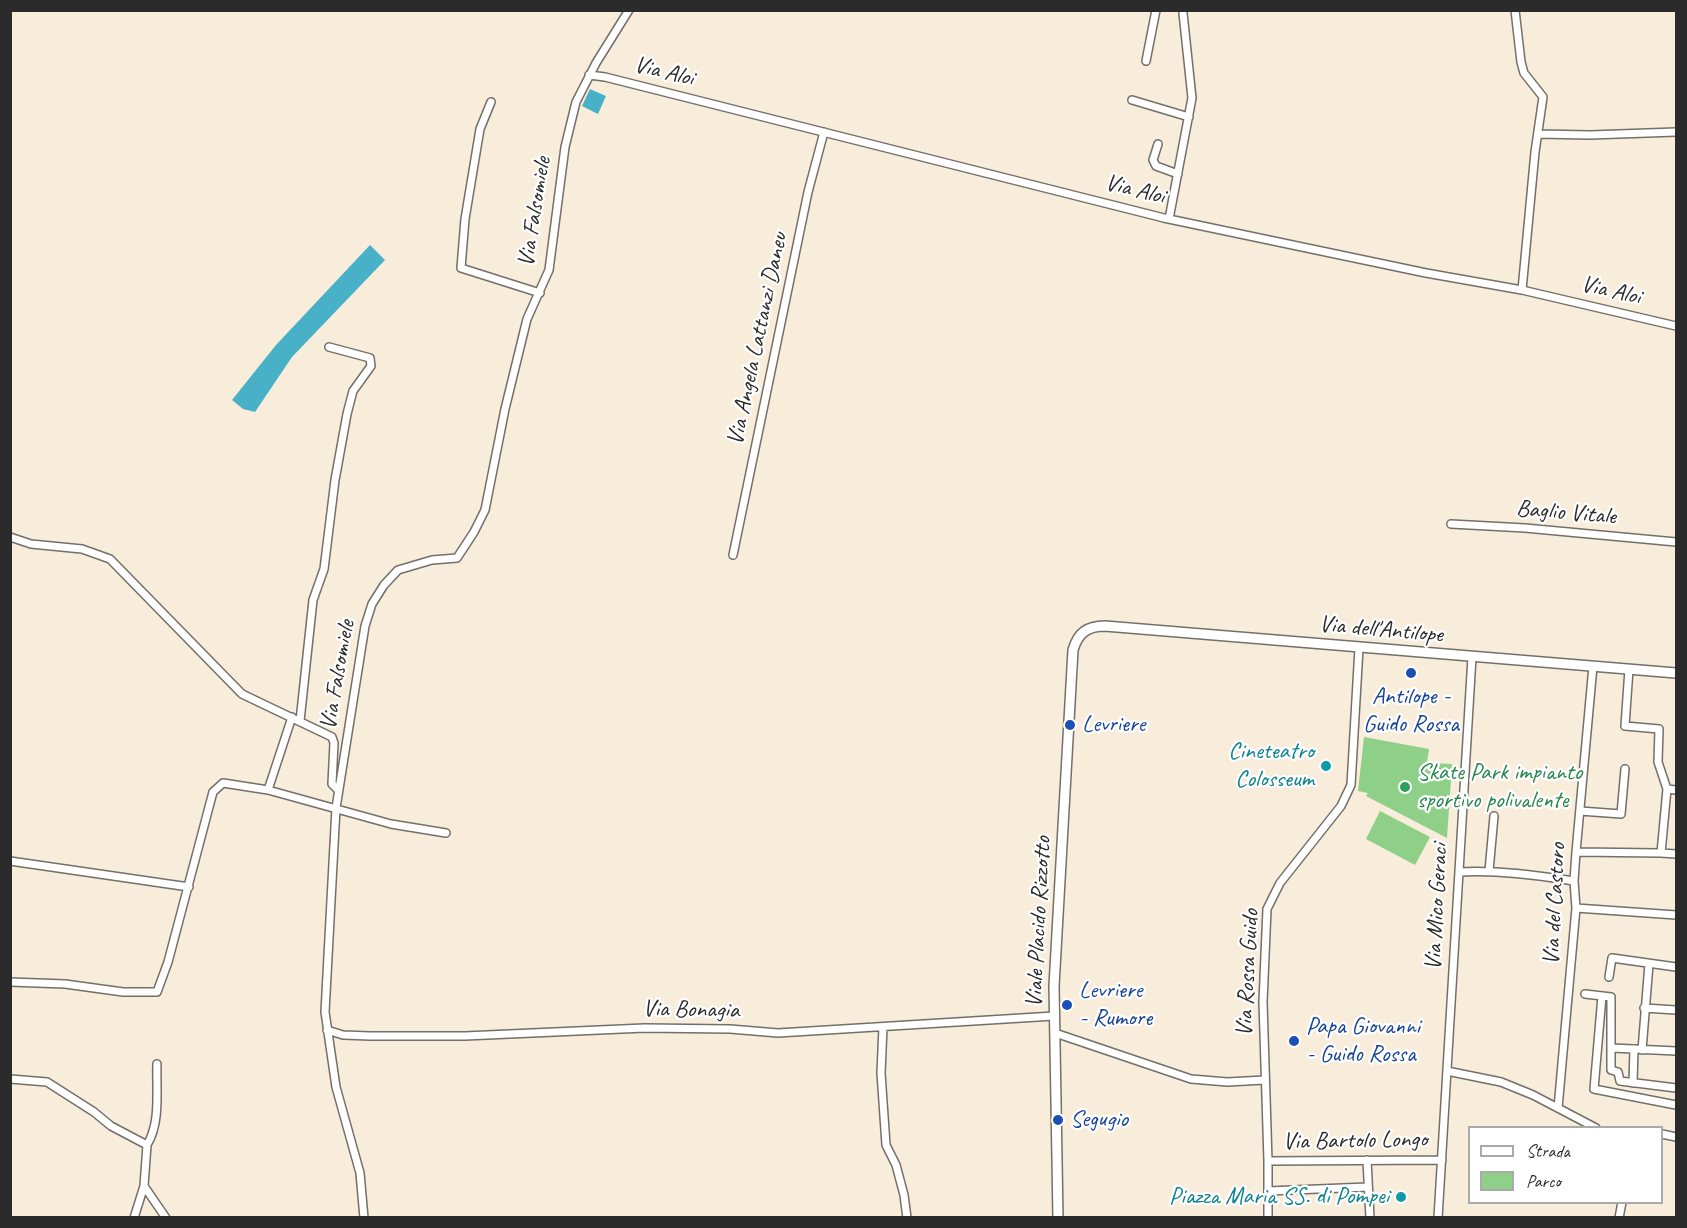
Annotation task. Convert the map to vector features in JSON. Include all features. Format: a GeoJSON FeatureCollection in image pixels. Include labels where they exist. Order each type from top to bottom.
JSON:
{"type":"FeatureCollection","features":[{"type":"Feature","properties":{"kind":"street","name":"Via Falsomiele"},"geometry":{"type":"LineString","coordinates":[[364,1218],[360,1173],[339,1098],[325,1012],[336,808],[351,702],[368,614],[384,585],[398,570],[432,560],[457,558],[485,510],[494,458],[527,320],[549,270],[565,147],[576,102],[589,75],[629,10]]}},
{"type":"Feature","properties":{"kind":"street"},"geometry":{"type":"LineString","coordinates":[[1146,61],[1156,10]]}},
{"type":"Feature","properties":{"kind":"street"},"geometry":{"type":"LineString","coordinates":[[1515,10],[1524,73],[1543,97],[1522,290]]}},
{"type":"Feature","properties":{"kind":"street"},"geometry":{"type":"LineString","coordinates":[[1169,219],[1192,98],[1183,12]]}},
{"type":"Feature","properties":{"kind":"street","name":"Via Aloi"},"geometry":{"type":"LineString","coordinates":[[589,75],[605,77],[1169,219],[1426,273],[1522,290],[1677,326]]}},
{"type":"Feature","properties":{"kind":"street"},"geometry":{"type":"LineString","coordinates":[[1132,100],[1189,117]]}},
{"type":"Feature","properties":{"kind":"street"},"geometry":{"type":"LineString","coordinates":[[491,102],[480,129],[465,219],[461,268],[540,293]]}},
{"type":"Feature","properties":{"kind":"street","name":"Via Angela Lattanzi Daneu"},"geometry":{"type":"LineString","coordinates":[[734,555],[808,192],[824,132]]}},
{"type":"Feature","properties":{"kind":"street"},"geometry":{"type":"LineString","coordinates":[[1538,134],[1677,132]]}},
{"type":"Feature","properties":{"kind":"street"},"geometry":{"type":"LineString","coordinates":[[1158,144],[1153,160],[1155,166],[1178,174]]}},
{"type":"Feature","properties":{"kind":"street"},"geometry":{"type":"LineString","coordinates":[[300,721],[313,600],[324,569],[346,414],[353,391],[371,366],[370,358],[329,347]]}},
{"type":"Feature","properties":{"kind":"street","name":"Baglio Vitale"},"geometry":{"type":"LineString","coordinates":[[1451,524],[1525,528],[1677,542]]}},
{"type":"Feature","properties":{"kind":"street"},"geometry":{"type":"LineString","coordinates":[[10,537],[30,544],[82,549],[110,559],[242,693],[327,734],[334,743],[332,784],[338,790]]}},
{"type":"Feature","properties":{"kind":"street","name":"Via dell'Antilope"},"geometry":{"type":"LineString","coordinates":[[1083,631],[1092,626],[1105,626],[1677,673]]}},
{"type":"Feature","properties":{"kind":"street","name":"Viale Placido Rizzotto"},"geometry":{"type":"LineString","coordinates":[[1058,1218],[1054,1016],[1072,650],[1083,631]]}},
{"type":"Feature","properties":{"kind":"street","name":"Via Rossa Guido"},"geometry":{"type":"LineString","coordinates":[[1268,1218],[1263,1002],[1267,909],[1280,883],[1341,806],[1351,785],[1359,648]]}},
{"type":"Feature","properties":{"kind":"street","name":"Via Mico Geraci"},"geometry":{"type":"LineString","coordinates":[[1438,1218],[1472,657]]}},
{"type":"Feature","properties":{"kind":"street","name":"Via del Castoro"},"geometry":{"type":"LineString","coordinates":[[1558,1108],[1576,908],[1574,881],[1576,852],[1593,666]]}},
{"type":"Feature","properties":{"kind":"street"},"geometry":{"type":"LineString","coordinates":[[1629,669],[1625,726],[1659,729],[1658,762],[1667,789],[1661,853]]}},
{"type":"Feature","properties":{"kind":"street"},"geometry":{"type":"LineString","coordinates":[[268,790],[292,717]]}},
{"type":"Feature","properties":{"kind":"street"},"geometry":{"type":"LineString","coordinates":[[1580,811],[1621,814],[1626,769]]}},
{"type":"Feature","properties":{"kind":"street"},"geometry":{"type":"LineString","coordinates":[[10,982],[64,984],[123,992],[157,992],[189,887],[213,792],[218,786],[227,783],[268,790],[391,824],[446,833]]}},
{"type":"Feature","properties":{"kind":"street"},"geometry":{"type":"LineString","coordinates":[[1667,789],[1677,790]]}},
{"type":"Feature","properties":{"kind":"street"},"geometry":{"type":"LineString","coordinates":[[1489,871],[1494,816]]}},
{"type":"Feature","properties":{"kind":"street"},"geometry":{"type":"LineString","coordinates":[[1576,852],[1677,854]]}},
{"type":"Feature","properties":{"kind":"street"},"geometry":{"type":"LineString","coordinates":[[10,861],[189,887]]}},
{"type":"Feature","properties":{"kind":"street"},"geometry":{"type":"LineString","coordinates":[[1459,872],[1522,873],[1574,881]]}},
{"type":"Feature","properties":{"kind":"street"},"geometry":{"type":"LineString","coordinates":[[1576,908],[1677,915]]}},
{"type":"Feature","properties":{"kind":"street"},"geometry":{"type":"LineString","coordinates":[[1609,977],[1612,958],[1677,967]]}},
{"type":"Feature","properties":{"kind":"street"},"geometry":{"type":"LineString","coordinates":[[1633,1083],[1649,964]]}},
{"type":"Feature","properties":{"kind":"street"},"geometry":{"type":"LineString","coordinates":[[1585,994],[1611,997],[1611,1070]]}},
{"type":"Feature","properties":{"kind":"street"},"geometry":{"type":"LineString","coordinates":[[1602,996],[1594,1089],[1677,1105]]}},
{"type":"Feature","properties":{"kind":"street"},"geometry":{"type":"LineString","coordinates":[[1644,1008],[1677,1010]]}},
{"type":"Feature","properties":{"kind":"street","name":"Via Bonagia"},"geometry":{"type":"LineString","coordinates":[[327,1030],[343,1035],[369,1036],[435,1036],[644,1028],[778,1033],[1054,1016]]}},
{"type":"Feature","properties":{"kind":"street"},"geometry":{"type":"LineString","coordinates":[[883,1027],[881,1073],[886,1145],[896,1165],[907,1218]]}},
{"type":"Feature","properties":{"kind":"street"},"geometry":{"type":"LineString","coordinates":[[1055,1033],[1191,1079],[1227,1082],[1265,1080]]}},
{"type":"Feature","properties":{"kind":"street"},"geometry":{"type":"LineString","coordinates":[[1612,1048],[1677,1051]]}},
{"type":"Feature","properties":{"kind":"street"},"geometry":{"type":"LineString","coordinates":[[134,1218],[144,1186],[147,1145],[153,1136],[157,1114],[157,1064]]}},
{"type":"Feature","properties":{"kind":"street"},"geometry":{"type":"LineString","coordinates":[[1596,1068],[1618,1072],[1620,1081],[1618,1094]]}},
{"type":"Feature","properties":{"kind":"street"},"geometry":{"type":"LineString","coordinates":[[1447,1071],[1501,1082],[1592,1126]]}},
{"type":"Feature","properties":{"kind":"street"},"geometry":{"type":"LineString","coordinates":[[10,1079],[47,1082],[94,1112],[111,1126],[147,1145]]}},
{"type":"Feature","properties":{"kind":"street"},"geometry":{"type":"LineString","coordinates":[[1620,1081],[1677,1088]]}},
{"type":"Feature","properties":{"kind":"street"},"geometry":{"type":"LineString","coordinates":[[1367,1160],[1370,1218]]}},
{"type":"Feature","properties":{"kind":"street","name":"Via Bartolo Longo"},"geometry":{"type":"LineString","coordinates":[[1268,1161],[1442,1160]]}},
{"type":"Feature","properties":{"kind":"street"},"geometry":{"type":"LineString","coordinates":[[144,1186],[166,1218]]}},
{"type":"Feature","properties":{"kind":"street"},"geometry":{"type":"LineString","coordinates":[[1268,1191],[1368,1187]]}},
{"type":"Feature","properties":{"kind":"green space","name":"Skate Park impianto sportivo polivalente"},"geometry":{"type":"Polygon","coordinates":[[[1364,737],[1429,749],[1427,763],[1452,764],[1447,838],[1366,796],[1368,793],[1358,791],[1364,737]]]}},
{"type":"Feature","properties":{"kind":"green space"},"geometry":{"type":"Polygon","coordinates":[[[1380,811],[1430,837],[1415,865],[1366,839],[1380,811]]]}},
{"type":"Feature","properties":{"kind":"water"},"geometry":{"type":"Polygon","coordinates":[[[590,89],[606,96],[598,114],[582,106],[590,89]]]}},
{"type":"Feature","properties":{"kind":"water"},"geometry":{"type":"Polygon","coordinates":[[[370,245],[385,260],[292,357],[255,412],[243,409],[232,400],[276,345],[370,245]]]}},
{"type":"Feature","properties":{"kind":"place","name":"Antilope - Guido Rossa"},"geometry":{"type":"Point","coordinates":[1411,673]}},
{"type":"Feature","properties":{"kind":"place","name":"Levriere"},"geometry":{"type":"Point","coordinates":[1070,725]}},
{"type":"Feature","properties":{"kind":"place","name":"Cineteatro Colosseum"},"geometry":{"type":"Point","coordinates":[1326,766]}},
{"type":"Feature","properties":{"kind":"place","name":"Skate Park impianto sportivo polivalente"},"geometry":{"type":"Point","coordinates":[1405,787]}},
{"type":"Feature","properties":{"kind":"place","name":"Levriere - Rumore"},"geometry":{"type":"Point","coordinates":[1067,1005]}},
{"type":"Feature","properties":{"kind":"place","name":"Papa Giovanni - Guido Rossa"},"geometry":{"type":"Point","coordinates":[1294,1041]}},
{"type":"Feature","properties":{"kind":"place","name":"Segugio"},"geometry":{"type":"Point","coordinates":[1058,1120]}},
{"type":"Feature","properties":{"kind":"place","name":"Piazza Maria SS. di Pompei"},"geometry":{"type":"Point","coordinates":[1401,1197]}}]}
